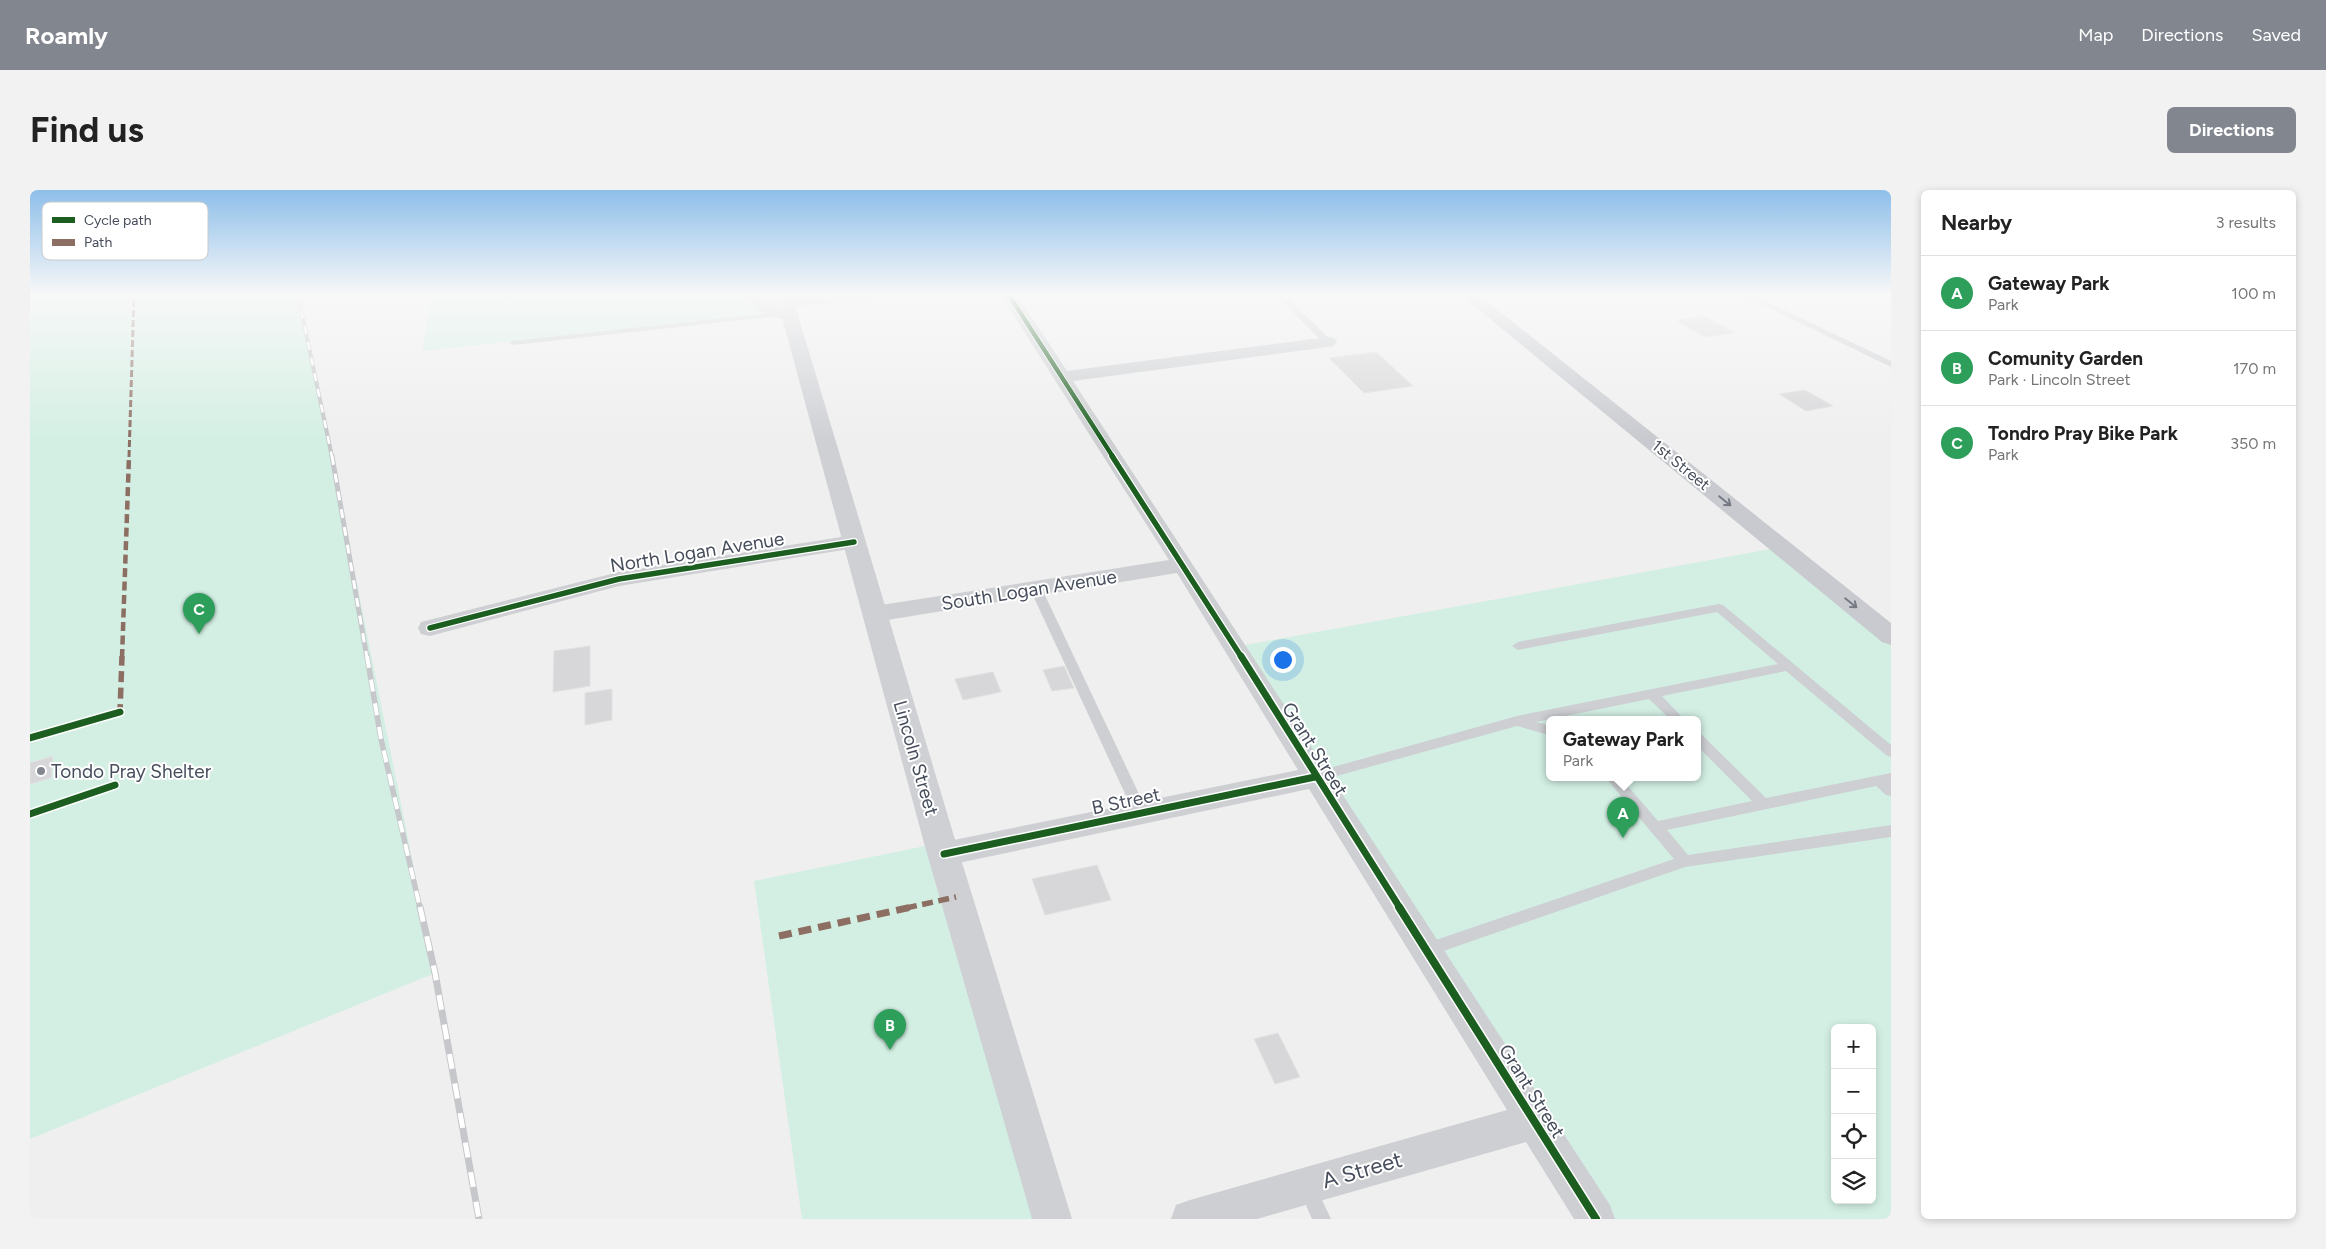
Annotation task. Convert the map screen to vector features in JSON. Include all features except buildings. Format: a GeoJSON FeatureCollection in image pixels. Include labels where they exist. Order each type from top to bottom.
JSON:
{"type":"FeatureCollection","features":[{"type":"Feature","properties":{"kind":"main road","name":"Lincoln Street"},"geometry":{"type":"LineString","coordinates":[[796,343],[1052,1219]]}},
{"type":"Feature","properties":{"kind":"main road","name":"1st Street"},"geometry":{"type":"LineString","coordinates":[[1528,343],[1891,636]]}},
{"type":"Feature","properties":{"kind":"main road","name":"1st Street"},"geometry":{"type":"LineString","coordinates":[[1552,343],[1891,612]]}},
{"type":"Feature","properties":{"kind":"street","name":"Grant Street"},"geometry":{"type":"LineString","coordinates":[[1039,343],[1183,565],[1315,777],[1596,1219]]}},
{"type":"Feature","properties":{"kind":"street"},"geometry":{"type":"LineString","coordinates":[[1061,377],[1320,343]]}},
{"type":"Feature","properties":{"kind":"street","name":"North Logan Avenue"},"geometry":{"type":"LineString","coordinates":[[430,628],[619,579],[854,542]]}},
{"type":"Feature","properties":{"kind":"street","name":"South Logan Avenue"},"geometry":{"type":"LineString","coordinates":[[875,614],[1183,565]]}},
{"type":"Feature","properties":{"kind":"street","name":"B Street"},"geometry":{"type":"LineString","coordinates":[[944,854],[1315,777]]}},
{"type":"Feature","properties":{"kind":"street","name":"A Street"},"geometry":{"type":"LineString","coordinates":[[1190,1219],[1533,1122]]}},
{"type":"Feature","properties":{"kind":"lane"},"geometry":{"type":"LineString","coordinates":[[1847,343],[1891,364]]}},
{"type":"Feature","properties":{"kind":"lane"},"geometry":{"type":"LineString","coordinates":[[1036,588],[1141,813]]}},
{"type":"Feature","properties":{"kind":"lane"},"geometry":{"type":"LineString","coordinates":[[1518,646],[1719,608],[1891,752]]}},
{"type":"Feature","properties":{"kind":"lane"},"geometry":{"type":"LineString","coordinates":[[1315,777],[1517,721],[1788,666]]}},
{"type":"Feature","properties":{"kind":"lane"},"geometry":{"type":"LineString","coordinates":[[1652,694],[1675,716]]}},
{"type":"Feature","properties":{"kind":"lane"},"geometry":{"type":"LineString","coordinates":[[1517,721],[1546,729]]}},
{"type":"Feature","properties":{"kind":"lane"},"geometry":{"type":"LineString","coordinates":[[1701,742],[1763,804]]}},
{"type":"Feature","properties":{"kind":"lane"},"geometry":{"type":"LineString","coordinates":[[1655,827],[1885,779],[1891,791]]}},
{"type":"Feature","properties":{"kind":"lane"},"geometry":{"type":"LineString","coordinates":[[1615,781],[1685,862]]}},
{"type":"Feature","properties":{"kind":"lane"},"geometry":{"type":"LineString","coordinates":[[1426,950],[1685,862],[1891,830]]}},
{"type":"Feature","properties":{"kind":"lane"},"geometry":{"type":"LineString","coordinates":[[1307,1186],[1322,1219]]}},
{"type":"Feature","properties":{"kind":"green space"},"geometry":{"type":"Polygon","coordinates":[[[30,343],[309,343],[435,973],[30,1139],[30,343]]]}},
{"type":"Feature","properties":{"kind":"green space"},"geometry":{"type":"Polygon","coordinates":[[[424,343],[495,343],[423,351],[424,343]]]}},
{"type":"Feature","properties":{"kind":"green space"},"geometry":{"type":"Polygon","coordinates":[[[1782,547],[1891,638],[1891,1219],[1596,1219],[1234,647],[1782,547]]]}},
{"type":"Feature","properties":{"kind":"green space"},"geometry":{"type":"Polygon","coordinates":[[[940,843],[1052,1219],[802,1219],[754,881],[940,843]]]}},
{"type":"Feature","properties":{"kind":"railway"},"geometry":{"type":"LineString","coordinates":[[308,343],[332,457]]}},
{"type":"Feature","properties":{"kind":"railway"},"geometry":{"type":"LineString","coordinates":[[332,456],[367,658]]}},
{"type":"Feature","properties":{"kind":"railway"},"geometry":{"type":"LineString","coordinates":[[367,656],[381,739],[420,908]]}},
{"type":"Feature","properties":{"kind":"railway"},"geometry":{"type":"LineString","coordinates":[[420,907],[435,973],[479,1219]]}},
{"type":"Feature","properties":{"kind":"marked path"},"geometry":{"type":"LineString","coordinates":[[117,713],[120,712],[132,343]]}},
{"type":"Feature","properties":{"kind":"marked path"},"geometry":{"type":"LineString","coordinates":[[779,936],[956,897]]}},
{"type":"Feature","properties":{"kind":"cycle path"},"geometry":{"type":"LineString","coordinates":[[1040,343],[1183,565],[1596,1219]]}},
{"type":"Feature","properties":{"kind":"cycle path"},"geometry":{"type":"LineString","coordinates":[[430,628],[619,579],[854,542]]}},
{"type":"Feature","properties":{"kind":"cycle path"},"geometry":{"type":"LineString","coordinates":[[30,738],[120,712]]}},
{"type":"Feature","properties":{"kind":"cycle path"},"geometry":{"type":"LineString","coordinates":[[944,854],[1315,777]]}},
{"type":"Feature","properties":{"kind":"cycle path"},"geometry":{"type":"LineString","coordinates":[[30,814],[115,785]]}},
{"type":"Feature","properties":{"kind":"place","name":"Tondro Pray Bike Park"},"geometry":{"type":"Point","coordinates":[199,634]}},
{"type":"Feature","properties":{"kind":"place","name":"Tondo Pray Shelter"},"geometry":{"type":"Point","coordinates":[41,771]}},
{"type":"Feature","properties":{"kind":"place","name":"Gateway Park"},"geometry":{"type":"Point","coordinates":[1623,838]}},
{"type":"Feature","properties":{"kind":"place","name":"Comunity Garden"},"geometry":{"type":"Point","coordinates":[890,1050]}}]}
